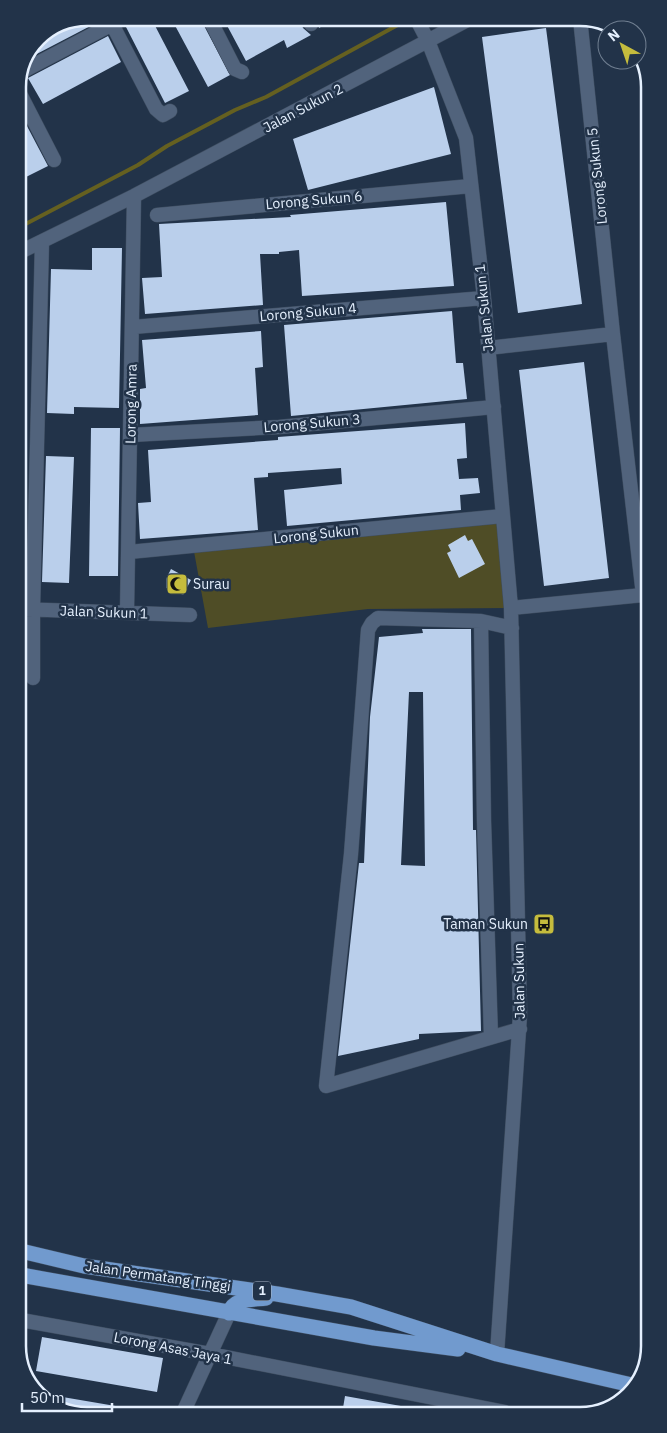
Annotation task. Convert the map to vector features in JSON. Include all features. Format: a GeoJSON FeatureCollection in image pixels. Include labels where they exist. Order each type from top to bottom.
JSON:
{"type":"FeatureCollection","features":[{"type":"Feature","properties":{"kind":"highway","name":"Jalan Permatang Tinggi"},"geometry":{"type":"LineString","coordinates":[[26,1252],[84,1266],[277,1294],[350,1307],[497,1354],[627,1384]]}},
{"type":"Feature","properties":{"kind":"highway","name":"Jalan Permatang Tinggi"},"geometry":{"type":"LineString","coordinates":[[26,1276],[374,1338],[497,1354]]}},
{"type":"Feature","properties":{"kind":"highway"},"geometry":{"type":"LineString","coordinates":[[229,1313],[230,1308],[237,1302],[277,1294]]}},
{"type":"Feature","properties":{"kind":"street"},"geometry":{"type":"LineString","coordinates":[[30,67],[108,26]]}},
{"type":"Feature","properties":{"kind":"street"},"geometry":{"type":"LineString","coordinates":[[113,26],[156,109],[163,115],[170,111]]}},
{"type":"Feature","properties":{"kind":"street"},"geometry":{"type":"LineString","coordinates":[[213,26],[235,68],[242,72]]}},
{"type":"Feature","properties":{"kind":"street","name":"Jalan Sukun 1"},"geometry":{"type":"LineString","coordinates":[[420,26],[428,41],[466,138],[484,298],[511,608]]}},
{"type":"Feature","properties":{"kind":"street","name":"Jalan Sukun 2"},"geometry":{"type":"LineString","coordinates":[[26,249],[134,196],[456,26]]}},
{"type":"Feature","properties":{"kind":"street","name":"Lorong Sukun 5"},"geometry":{"type":"LineString","coordinates":[[581,26],[641,578]]}},
{"type":"Feature","properties":{"kind":"street"},"geometry":{"type":"LineString","coordinates":[[26,106],[54,160]]}},
{"type":"Feature","properties":{"kind":"street","name":"Lorong Sukun 6"},"geometry":{"type":"LineString","coordinates":[[157,215],[471,186]]}},
{"type":"Feature","properties":{"kind":"street","name":"Lorong Amra"},"geometry":{"type":"LineString","coordinates":[[128,612],[134,196]]}},
{"type":"Feature","properties":{"kind":"street"},"geometry":{"type":"LineString","coordinates":[[33,678],[26,609],[42,242]]}},
{"type":"Feature","properties":{"kind":"street","name":"Lorong Sukun 4"},"geometry":{"type":"LineString","coordinates":[[133,327],[484,298]]}},
{"type":"Feature","properties":{"kind":"street"},"geometry":{"type":"LineString","coordinates":[[488,348],[613,334]]}},
{"type":"Feature","properties":{"kind":"street","name":"Lorong Sukun 3"},"geometry":{"type":"LineString","coordinates":[[131,435],[279,427],[494,407]]}},
{"type":"Feature","properties":{"kind":"street","name":"Lorong Sukun"},"geometry":{"type":"LineString","coordinates":[[129,552],[503,516]]}},
{"type":"Feature","properties":{"kind":"street","name":"Lorong Sukun 5"},"geometry":{"type":"LineString","coordinates":[[511,608],[641,595]]}},
{"type":"Feature","properties":{"kind":"street","name":"Jalan Sukun"},"geometry":{"type":"LineString","coordinates":[[497,1354],[520,1029],[511,608]]}},
{"type":"Feature","properties":{"kind":"street","name":"Jalan Sukun 1"},"geometry":{"type":"LineString","coordinates":[[26,609],[190,615]]}},
{"type":"Feature","properties":{"kind":"street"},"geometry":{"type":"LineString","coordinates":[[512,628],[481,621],[378,618],[368,630],[351,854],[326,1086],[520,1029]]}},
{"type":"Feature","properties":{"kind":"street"},"geometry":{"type":"LineString","coordinates":[[481,621],[484,821],[491,1037]]}},
{"type":"Feature","properties":{"kind":"street"},"geometry":{"type":"LineString","coordinates":[[186,1407],[229,1313]]}},
{"type":"Feature","properties":{"kind":"street","name":"Lorong Asas Jaya 1"},"geometry":{"type":"LineString","coordinates":[[26,1321],[210,1354],[479,1407]]}},
{"type":"Feature","properties":{"kind":"shaded area"},"geometry":{"type":"Polygon","coordinates":[[[503,516],[511,608],[368,609],[208,628],[193,546],[503,516]]]}},
{"type":"Feature","properties":{"kind":"building"},"geometry":{"type":"Polygon","coordinates":[[[90,26],[37,54],[44,44],[64,31],[76,27],[90,26]]]}},
{"type":"Feature","properties":{"kind":"building"},"geometry":{"type":"Polygon","coordinates":[[[155,26],[189,91],[165,103],[126,27],[155,26]]]}},
{"type":"Feature","properties":{"kind":"building"},"geometry":{"type":"Polygon","coordinates":[[[175,26],[204,26],[230,75],[208,87],[175,26]]]}},
{"type":"Feature","properties":{"kind":"building"},"geometry":{"type":"Polygon","coordinates":[[[227,26],[302,26],[311,35],[287,48],[284,40],[246,61],[227,26]]]}},
{"type":"Feature","properties":{"kind":"building"},"geometry":{"type":"Polygon","coordinates":[[[546,28],[582,304],[518,313],[482,37],[546,28]]]}},
{"type":"Feature","properties":{"kind":"building"},"geometry":{"type":"Polygon","coordinates":[[[108,36],[121,62],[43,104],[28,78],[108,36]]]}},
{"type":"Feature","properties":{"kind":"building"},"geometry":{"type":"Polygon","coordinates":[[[434,87],[451,154],[308,190],[293,139],[434,87]]]}},
{"type":"Feature","properties":{"kind":"building"},"geometry":{"type":"Polygon","coordinates":[[[26,124],[48,166],[26,177],[26,124]]]}},
{"type":"Feature","properties":{"kind":"building"},"geometry":{"type":"Polygon","coordinates":[[[446,202],[454,286],[302,296],[299,250],[279,252],[279,254],[260,254],[263,305],[145,314],[142,278],[162,277],[159,224],[291,217],[290,215],[446,202]]]}},
{"type":"Feature","properties":{"kind":"building"},"geometry":{"type":"Polygon","coordinates":[[[92,248],[122,248],[119,408],[74,407],[74,414],[47,413],[51,269],[92,270],[92,248]]]}},
{"type":"Feature","properties":{"kind":"building"},"geometry":{"type":"Polygon","coordinates":[[[452,311],[456,363],[463,363],[467,399],[291,416],[284,325],[452,311]]]}},
{"type":"Feature","properties":{"kind":"building"},"geometry":{"type":"Polygon","coordinates":[[[261,331],[263,367],[255,368],[258,415],[140,424],[140,389],[146,388],[142,340],[261,331]]]}},
{"type":"Feature","properties":{"kind":"building"},"geometry":{"type":"Polygon","coordinates":[[[584,362],[609,578],[544,586],[519,370],[584,362]]]}},
{"type":"Feature","properties":{"kind":"building"},"geometry":{"type":"Polygon","coordinates":[[[465,423],[467,458],[457,459],[459,479],[478,478],[480,493],[460,495],[461,510],[287,526],[284,490],[342,484],[341,468],[268,473],[268,477],[254,478],[258,530],[140,539],[138,503],[151,502],[148,450],[278,440],[278,437],[465,423]]]}},
{"type":"Feature","properties":{"kind":"building"},"geometry":{"type":"Polygon","coordinates":[[[91,428],[120,428],[118,576],[89,576],[91,428]]]}},
{"type":"Feature","properties":{"kind":"building"},"geometry":{"type":"Polygon","coordinates":[[[46,456],[74,457],[69,583],[42,582],[46,456]]]}},
{"type":"Feature","properties":{"kind":"building"},"geometry":{"type":"Polygon","coordinates":[[[465,535],[468,541],[472,539],[485,564],[459,578],[447,553],[451,551],[448,545],[465,535]]]}},
{"type":"Feature","properties":{"kind":"building","name":"Surau"},"geometry":{"type":"Polygon","coordinates":[[[171,569],[191,580],[183,595],[166,588],[166,579],[171,569]]]}},
{"type":"Feature","properties":{"kind":"building"},"geometry":{"type":"Polygon","coordinates":[[[422,629],[471,629],[473,830],[476,830],[481,1031],[419,1034],[419,1039],[338,1056],[359,863],[364,863],[370,717],[379,637],[423,633],[422,629]],[[409,692],[401,865],[425,866],[423,692],[409,692]]]}},
{"type":"Feature","properties":{"kind":"building"},"geometry":{"type":"Polygon","coordinates":[[[42,1337],[163,1358],[157,1392],[36,1371],[42,1337]]]}},
{"type":"Feature","properties":{"kind":"building"},"geometry":{"type":"Polygon","coordinates":[[[52,1395],[121,1407],[76,1406],[52,1395]]]}},
{"type":"Feature","properties":{"kind":"building"},"geometry":{"type":"Polygon","coordinates":[[[345,1396],[406,1407],[343,1407],[345,1396]]]}},
{"type":"Feature","properties":{"kind":"waterway"},"geometry":{"type":"LineString","coordinates":[[26,224],[138,165],[167,146],[235,110],[266,97],[396,26]]}},
{"type":"Feature","properties":{"kind":"place","name":"Surau"},"geometry":{"type":"Point","coordinates":[177,584]}},
{"type":"Feature","properties":{"kind":"place","name":"Taman Sukun"},"geometry":{"type":"Point","coordinates":[544,924]}}]}
